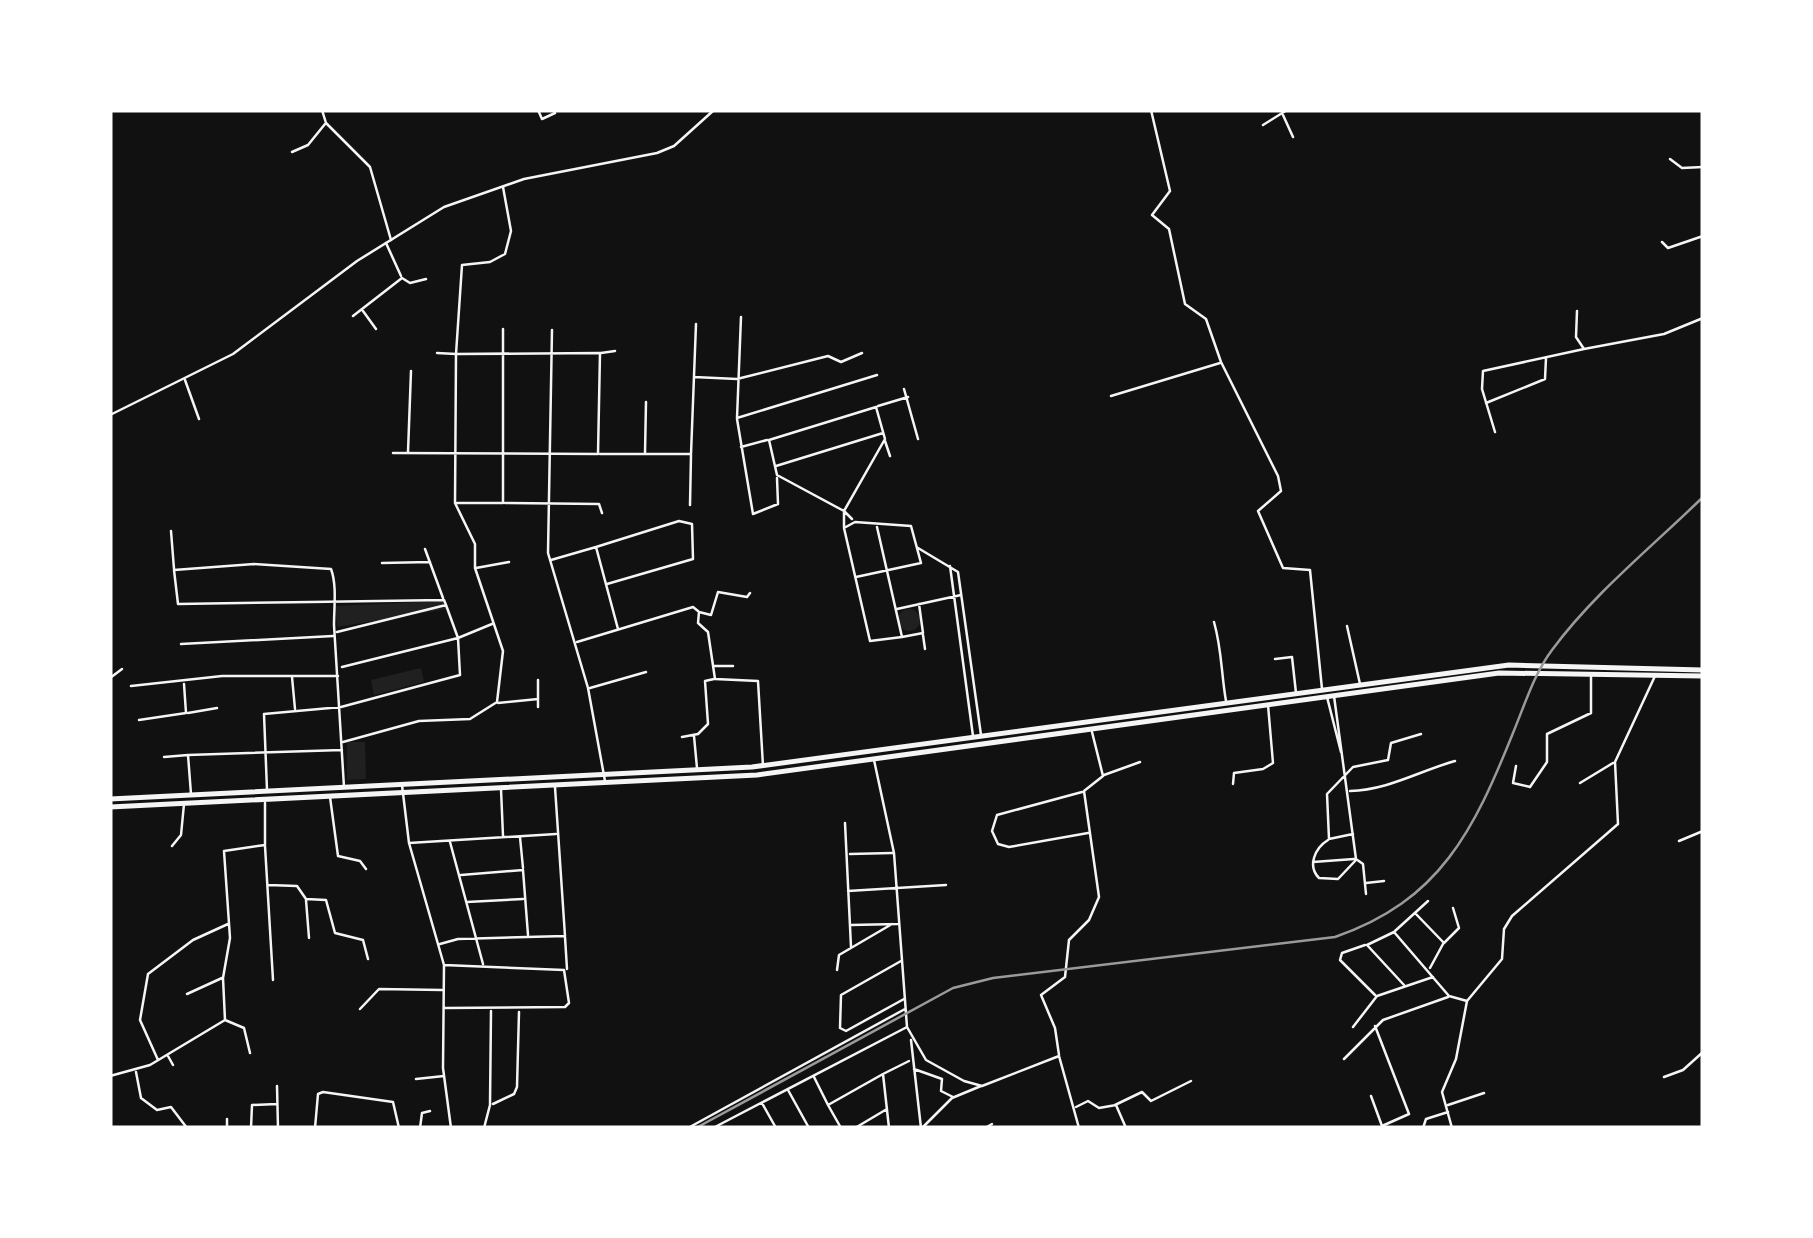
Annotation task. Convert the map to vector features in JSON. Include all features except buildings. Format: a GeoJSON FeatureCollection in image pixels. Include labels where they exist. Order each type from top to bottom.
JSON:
{"type":"FeatureCollection","features":[{"type":"Feature","properties":{"kind":"highway"},"geometry":{"type":"LineString","coordinates":[[110,807],[402,784],[763,766],[1100,724],[1296,694],[1327,693],[1360,685],[1562,663],[1585,669],[1656,675],[1703,673]]}},
{"type":"Feature","properties":{"kind":"highway"},"geometry":{"type":"LineString","coordinates":[[1530,667],[1558,671],[1703,673]]}},
{"type":"Feature","properties":{"kind":"highway"},"geometry":{"type":"LineString","coordinates":[[1232,704],[1268,703],[1432,678]]}},
{"type":"Feature","properties":{"kind":"highway"},"geometry":{"type":"LineString","coordinates":[[314,793],[330,796],[757,776],[1092,730],[1100,724]]}},
{"type":"Feature","properties":{"kind":"highway"},"geometry":{"type":"LineString","coordinates":[[580,776],[581,786]]}},
{"type":"Feature","properties":{"kind":"highway"},"geometry":{"type":"LineString","coordinates":[[110,799],[204,793],[266,795]]}},
{"type":"Feature","properties":{"kind":"highway"},"geometry":{"type":"LineString","coordinates":[[204,793],[204,802]]}},
{"type":"Feature","properties":{"kind":"highway"},"geometry":{"type":"LineString","coordinates":[[147,796],[148,804]]}},
{"type":"Feature","properties":{"kind":"street"},"geometry":{"type":"LineString","coordinates":[[322,110],[326,122],[370,167],[388,241],[402,278],[410,283],[426,279]]}},
{"type":"Feature","properties":{"kind":"street"},"geometry":{"type":"LineString","coordinates":[[538,110],[541,119],[555,114]]}},
{"type":"Feature","properties":{"kind":"street"},"geometry":{"type":"LineString","coordinates":[[110,415],[233,354],[388,241],[444,208],[503,186],[657,153],[674,146],[714,110]]}},
{"type":"Feature","properties":{"kind":"street"},"geometry":{"type":"LineString","coordinates":[[1151,110],[1170,191],[1152,215],[1168,227],[1185,304],[1206,318],[1221,362],[1282,488],[1258,512],[1283,568],[1307,567],[1310,572],[1327,693],[1346,771],[1354,833],[1356,859],[1344,876],[1330,881],[1315,874],[1319,846],[1329,839],[1354,833]]}},
{"type":"Feature","properties":{"kind":"street"},"geometry":{"type":"LineString","coordinates":[[1263,125],[1284,112],[1293,136]]}},
{"type":"Feature","properties":{"kind":"street"},"geometry":{"type":"LineString","coordinates":[[292,152],[308,145],[326,122]]}},
{"type":"Feature","properties":{"kind":"street"},"geometry":{"type":"LineString","coordinates":[[1670,159],[1682,168],[1703,166]]}},
{"type":"Feature","properties":{"kind":"street"},"geometry":{"type":"LineString","coordinates":[[497,702],[504,657],[474,568],[475,544],[455,503],[453,452],[462,265],[502,257],[511,232],[503,186]]}},
{"type":"Feature","properties":{"kind":"street"},"geometry":{"type":"LineString","coordinates":[[1662,242],[1668,248],[1703,236]]}},
{"type":"Feature","properties":{"kind":"street"},"geometry":{"type":"LineString","coordinates":[[353,316],[402,278]]}},
{"type":"Feature","properties":{"kind":"street"},"geometry":{"type":"LineString","coordinates":[[362,310],[376,329]]}},
{"type":"Feature","properties":{"kind":"street"},"geometry":{"type":"LineString","coordinates":[[1578,311],[1577,341],[1584,348]]}},
{"type":"Feature","properties":{"kind":"street"},"geometry":{"type":"LineString","coordinates":[[740,316],[737,418],[753,514],[778,504],[777,475],[769,440]]}},
{"type":"Feature","properties":{"kind":"street"},"geometry":{"type":"LineString","coordinates":[[1495,432],[1486,403],[1483,371],[1664,334],[1703,318]]}},
{"type":"Feature","properties":{"kind":"street"},"geometry":{"type":"LineString","coordinates":[[690,505],[696,324]]}},
{"type":"Feature","properties":{"kind":"street"},"geometry":{"type":"LineString","coordinates":[[503,329],[503,504]]}},
{"type":"Feature","properties":{"kind":"street"},"geometry":{"type":"LineString","coordinates":[[552,330],[550,560],[588,688],[606,785]]}},
{"type":"Feature","properties":{"kind":"street"},"geometry":{"type":"LineString","coordinates":[[437,354],[615,351]]}},
{"type":"Feature","properties":{"kind":"street"},"geometry":{"type":"LineString","coordinates":[[598,454],[600,354]]}},
{"type":"Feature","properties":{"kind":"street"},"geometry":{"type":"LineString","coordinates":[[693,377],[738,379],[828,356],[842,362],[862,354]]}},
{"type":"Feature","properties":{"kind":"street"},"geometry":{"type":"LineString","coordinates":[[1486,403],[1545,380],[1546,357]]}},
{"type":"Feature","properties":{"kind":"street"},"geometry":{"type":"LineString","coordinates":[[1111,396],[1221,362]]}},
{"type":"Feature","properties":{"kind":"street"},"geometry":{"type":"LineString","coordinates":[[408,453],[410,371]]}},
{"type":"Feature","properties":{"kind":"street"},"geometry":{"type":"LineString","coordinates":[[737,418],[877,375]]}},
{"type":"Feature","properties":{"kind":"street"},"geometry":{"type":"LineString","coordinates":[[185,380],[199,419]]}},
{"type":"Feature","properties":{"kind":"street"},"geometry":{"type":"LineString","coordinates":[[904,390],[918,439]]}},
{"type":"Feature","properties":{"kind":"street"},"geometry":{"type":"LineString","coordinates":[[740,447],[908,397]]}},
{"type":"Feature","properties":{"kind":"street"},"geometry":{"type":"LineString","coordinates":[[645,454],[646,402]]}},
{"type":"Feature","properties":{"kind":"street"},"geometry":{"type":"LineString","coordinates":[[876,407],[890,456]]}},
{"type":"Feature","properties":{"kind":"street"},"geometry":{"type":"LineString","coordinates":[[775,466],[884,433]]}},
{"type":"Feature","properties":{"kind":"street"},"geometry":{"type":"LineString","coordinates":[[885,439],[844,511],[844,528],[870,642],[923,633]]}},
{"type":"Feature","properties":{"kind":"street"},"geometry":{"type":"LineString","coordinates":[[393,454],[691,454]]}},
{"type":"Feature","properties":{"kind":"street"},"geometry":{"type":"LineString","coordinates":[[777,475],[844,511],[854,522]]}},
{"type":"Feature","properties":{"kind":"street"},"geometry":{"type":"LineString","coordinates":[[455,503],[599,504],[602,513]]}},
{"type":"Feature","properties":{"kind":"street"},"geometry":{"type":"LineString","coordinates":[[550,560],[680,521],[692,524],[693,559],[607,584]]}},
{"type":"Feature","properties":{"kind":"street"},"geometry":{"type":"LineString","coordinates":[[844,528],[854,522],[911,526],[921,562]]}},
{"type":"Feature","properties":{"kind":"street"},"geometry":{"type":"LineString","coordinates":[[876,524],[902,637]]}},
{"type":"Feature","properties":{"kind":"street"},"geometry":{"type":"LineString","coordinates":[[171,531],[178,604],[444,600]]}},
{"type":"Feature","properties":{"kind":"street"},"geometry":{"type":"LineString","coordinates":[[596,547],[618,629]]}},
{"type":"Feature","properties":{"kind":"street"},"geometry":{"type":"LineString","coordinates":[[918,548],[958,572],[977,737]]}},
{"type":"Feature","properties":{"kind":"street"},"geometry":{"type":"LineString","coordinates":[[273,980],[265,845],[264,714],[341,706],[455,680],[461,669],[458,638],[425,549]]}},
{"type":"Feature","properties":{"kind":"street"},"geometry":{"type":"LineString","coordinates":[[856,577],[938,560]]}},
{"type":"Feature","properties":{"kind":"street"},"geometry":{"type":"LineString","coordinates":[[382,563],[430,562]]}},
{"type":"Feature","properties":{"kind":"street"},"geometry":{"type":"LineString","coordinates":[[474,568],[509,562]]}},
{"type":"Feature","properties":{"kind":"street"},"geometry":{"type":"LineString","coordinates":[[174,570],[254,564],[326,566],[333,572],[344,789]]}},
{"type":"Feature","properties":{"kind":"street"},"geometry":{"type":"LineString","coordinates":[[950,566],[977,737]]}},
{"type":"Feature","properties":{"kind":"street"},"geometry":{"type":"LineString","coordinates":[[574,642],[693,607],[711,614],[718,592],[747,597],[750,593]]}},
{"type":"Feature","properties":{"kind":"street"},"geometry":{"type":"LineString","coordinates":[[895,609],[960,595]]}},
{"type":"Feature","properties":{"kind":"street"},"geometry":{"type":"LineString","coordinates":[[919,604],[925,649]]}},
{"type":"Feature","properties":{"kind":"street"},"geometry":{"type":"LineString","coordinates":[[180,644],[336,634],[446,606]]}},
{"type":"Feature","properties":{"kind":"street"},"geometry":{"type":"LineString","coordinates":[[699,612],[699,624],[708,632],[715,679]]}},
{"type":"Feature","properties":{"kind":"street"},"geometry":{"type":"LineString","coordinates":[[1214,622],[1224,657],[1219,668],[1232,704]]}},
{"type":"Feature","properties":{"kind":"street"},"geometry":{"type":"LineString","coordinates":[[338,668],[458,638],[494,623]]}},
{"type":"Feature","properties":{"kind":"street"},"geometry":{"type":"LineString","coordinates":[[1347,626],[1360,685]]}},
{"type":"Feature","properties":{"kind":"street"},"geometry":{"type":"LineString","coordinates":[[1274,659],[1292,657],[1296,694]]}},
{"type":"Feature","properties":{"kind":"street"},"geometry":{"type":"LineString","coordinates":[[712,666],[733,666]]}},
{"type":"Feature","properties":{"kind":"street"},"geometry":{"type":"LineString","coordinates":[[110,678],[122,669]]}},
{"type":"Feature","properties":{"kind":"street"},"geometry":{"type":"LineString","coordinates":[[1516,766],[1513,783],[1530,787],[1546,762],[1547,734],[1591,714],[1585,669]]}},
{"type":"Feature","properties":{"kind":"street"},"geometry":{"type":"LineString","coordinates":[[588,688],[646,672]]}},
{"type":"Feature","properties":{"kind":"street"},"geometry":{"type":"LineString","coordinates":[[291,674],[295,710]]}},
{"type":"Feature","properties":{"kind":"street"},"geometry":{"type":"LineString","coordinates":[[1452,1128],[1443,1083],[1456,1059],[1467,1001],[1502,959],[1504,929],[1512,916],[1618,824],[1615,762],[1656,675]]}},
{"type":"Feature","properties":{"kind":"street"},"geometry":{"type":"LineString","coordinates":[[131,686],[222,676],[339,676]]}},
{"type":"Feature","properties":{"kind":"street"},"geometry":{"type":"LineString","coordinates":[[538,680],[538,707]]}},
{"type":"Feature","properties":{"kind":"street"},"geometry":{"type":"LineString","coordinates":[[682,737],[693,735],[708,724],[704,681],[758,680],[763,766]]}},
{"type":"Feature","properties":{"kind":"street"},"geometry":{"type":"LineString","coordinates":[[184,682],[186,713]]}},
{"type":"Feature","properties":{"kind":"street"},"geometry":{"type":"LineString","coordinates":[[344,742],[419,721],[470,718],[497,702],[538,700]]}},
{"type":"Feature","properties":{"kind":"street"},"geometry":{"type":"LineString","coordinates":[[1234,784],[1234,772],[1264,769],[1274,762],[1268,703]]}},
{"type":"Feature","properties":{"kind":"street"},"geometry":{"type":"LineString","coordinates":[[139,720],[217,708]]}},
{"type":"Feature","properties":{"kind":"street"},"geometry":{"type":"LineString","coordinates":[[1092,730],[1103,776]]}},
{"type":"Feature","properties":{"kind":"street"},"geometry":{"type":"LineString","coordinates":[[1329,839],[1325,799],[1346,771],[1388,760],[1391,743],[1421,734]]}},
{"type":"Feature","properties":{"kind":"street"},"geometry":{"type":"LineString","coordinates":[[693,735],[698,770]]}},
{"type":"Feature","properties":{"kind":"street"},"geometry":{"type":"LineString","coordinates":[[164,757],[344,750]]}},
{"type":"Feature","properties":{"kind":"street"},"geometry":{"type":"LineString","coordinates":[[188,755],[191,794]]}},
{"type":"Feature","properties":{"kind":"street"},"geometry":{"type":"LineString","coordinates":[[874,759],[894,852],[907,1027],[921,1056],[934,1066],[982,1086]]}},
{"type":"Feature","properties":{"kind":"street"},"geometry":{"type":"LineString","coordinates":[[1349,791],[1388,786],[1414,772],[1455,761]]}},
{"type":"Feature","properties":{"kind":"street"},"geometry":{"type":"LineString","coordinates":[[1089,832],[1009,847],[998,844],[992,831],[997,815],[1084,791],[1103,776],[1140,762]]}},
{"type":"Feature","properties":{"kind":"street"},"geometry":{"type":"LineString","coordinates":[[1580,783],[1615,762]]}},
{"type":"Feature","properties":{"kind":"street"},"geometry":{"type":"LineString","coordinates":[[402,784],[410,843],[444,965],[443,1068],[450,1128]]}},
{"type":"Feature","properties":{"kind":"street"},"geometry":{"type":"LineString","coordinates":[[444,1008],[519,1010],[566,1006],[555,787]]}},
{"type":"Feature","properties":{"kind":"street"},"geometry":{"type":"LineString","coordinates":[[500,788],[503,837]]}},
{"type":"Feature","properties":{"kind":"street"},"geometry":{"type":"LineString","coordinates":[[1079,1128],[1058,1056],[1055,1028],[1041,995],[1065,977],[1069,940],[1088,920],[1099,898],[1084,791]]}},
{"type":"Feature","properties":{"kind":"street"},"geometry":{"type":"LineString","coordinates":[[330,796],[338,856],[360,861],[366,869]]}},
{"type":"Feature","properties":{"kind":"street"},"geometry":{"type":"LineString","coordinates":[[172,846],[181,835],[184,802]]}},
{"type":"Feature","properties":{"kind":"street"},"geometry":{"type":"LineString","coordinates":[[845,823],[850,947]]}},
{"type":"Feature","properties":{"kind":"street"},"geometry":{"type":"LineString","coordinates":[[1679,841],[1703,831]]}},
{"type":"Feature","properties":{"kind":"street"},"geometry":{"type":"LineString","coordinates":[[410,843],[557,834]]}},
{"type":"Feature","properties":{"kind":"street"},"geometry":{"type":"LineString","coordinates":[[520,837],[528,935]]}},
{"type":"Feature","properties":{"kind":"street"},"geometry":{"type":"LineString","coordinates":[[450,840],[484,966]]}},
{"type":"Feature","properties":{"kind":"street"},"geometry":{"type":"LineString","coordinates":[[225,1020],[224,978],[230,923],[224,852],[265,845]]}},
{"type":"Feature","properties":{"kind":"street"},"geometry":{"type":"LineString","coordinates":[[849,854],[894,852]]}},
{"type":"Feature","properties":{"kind":"street"},"geometry":{"type":"LineString","coordinates":[[1314,862],[1356,859],[1362,864],[1366,894]]}},
{"type":"Feature","properties":{"kind":"street"},"geometry":{"type":"LineString","coordinates":[[460,875],[523,870]]}},
{"type":"Feature","properties":{"kind":"street"},"geometry":{"type":"LineString","coordinates":[[1364,884],[1384,881]]}},
{"type":"Feature","properties":{"kind":"street"},"geometry":{"type":"LineString","coordinates":[[848,890],[946,884]]}},
{"type":"Feature","properties":{"kind":"street"},"geometry":{"type":"LineString","coordinates":[[268,885],[300,887],[306,899],[309,938]]}},
{"type":"Feature","properties":{"kind":"street"},"geometry":{"type":"LineString","coordinates":[[306,899],[326,900],[336,933],[363,940],[368,959]]}},
{"type":"Feature","properties":{"kind":"street"},"geometry":{"type":"LineString","coordinates":[[468,902],[525,899]]}},
{"type":"Feature","properties":{"kind":"street"},"geometry":{"type":"LineString","coordinates":[[1377,996],[1340,960],[1342,953],[1394,932],[1428,902]]}},
{"type":"Feature","properties":{"kind":"street"},"geometry":{"type":"LineString","coordinates":[[1429,969],[1458,928],[1453,908]]}},
{"type":"Feature","properties":{"kind":"street"},"geometry":{"type":"LineString","coordinates":[[1415,913],[1444,943]]}},
{"type":"Feature","properties":{"kind":"street"},"geometry":{"type":"LineString","coordinates":[[158,1060],[140,1020],[148,974],[193,940],[230,923]]}},
{"type":"Feature","properties":{"kind":"street"},"geometry":{"type":"LineString","coordinates":[[837,970],[836,957],[892,924]]}},
{"type":"Feature","properties":{"kind":"street"},"geometry":{"type":"LineString","coordinates":[[850,925],[898,924]]}},
{"type":"Feature","properties":{"kind":"street"},"geometry":{"type":"LineString","coordinates":[[1394,932],[1449,996]]}},
{"type":"Feature","properties":{"kind":"street"},"geometry":{"type":"LineString","coordinates":[[438,944],[479,938],[565,936]]}},
{"type":"Feature","properties":{"kind":"street"},"geometry":{"type":"LineString","coordinates":[[1366,945],[1404,985]]}},
{"type":"Feature","properties":{"kind":"street"},"geometry":{"type":"LineString","coordinates":[[901,961],[840,995],[840,1028],[846,1031],[906,998]]}},
{"type":"Feature","properties":{"kind":"street"},"geometry":{"type":"LineString","coordinates":[[444,965],[567,971]]}},
{"type":"Feature","properties":{"kind":"street"},"geometry":{"type":"LineString","coordinates":[[1353,1027],[1377,996],[1434,976]]}},
{"type":"Feature","properties":{"kind":"street"},"geometry":{"type":"LineString","coordinates":[[188,994],[224,978]]}},
{"type":"Feature","properties":{"kind":"street"},"geometry":{"type":"LineString","coordinates":[[360,1009],[375,992],[386,988],[444,990]]}},
{"type":"Feature","properties":{"kind":"street"},"geometry":{"type":"LineString","coordinates":[[1344,1059],[1375,1026],[1397,1012],[1449,996],[1467,1001]]}},
{"type":"Feature","properties":{"kind":"street"},"geometry":{"type":"LineString","coordinates":[[688,1128],[904,1009]]}},
{"type":"Feature","properties":{"kind":"street"},"geometry":{"type":"LineString","coordinates":[[484,1128],[490,1105],[491,1010]]}},
{"type":"Feature","properties":{"kind":"street"},"geometry":{"type":"LineString","coordinates":[[490,1105],[514,1094],[518,1087],[519,1010]]}},
{"type":"Feature","properties":{"kind":"street"},"geometry":{"type":"LineString","coordinates":[[225,1020],[244,1028],[250,1053]]}},
{"type":"Feature","properties":{"kind":"street"},"geometry":{"type":"LineString","coordinates":[[110,1076],[135,1071],[158,1060],[225,1020]]}},
{"type":"Feature","properties":{"kind":"street"},"geometry":{"type":"LineString","coordinates":[[1371,1096],[1382,1126],[1409,1114],[1375,1026]]}},
{"type":"Feature","properties":{"kind":"street"},"geometry":{"type":"LineString","coordinates":[[714,1128],[907,1027]]}},
{"type":"Feature","properties":{"kind":"street"},"geometry":{"type":"LineString","coordinates":[[912,1038],[911,1060],[922,1128]]}},
{"type":"Feature","properties":{"kind":"street"},"geometry":{"type":"LineString","coordinates":[[1664,1076],[1683,1070],[1703,1052]]}},
{"type":"Feature","properties":{"kind":"street"},"geometry":{"type":"LineString","coordinates":[[167,1055],[173,1065]]}},
{"type":"Feature","properties":{"kind":"street"},"geometry":{"type":"LineString","coordinates":[[922,1128],[953,1097],[1058,1056]]}},
{"type":"Feature","properties":{"kind":"street"},"geometry":{"type":"LineString","coordinates":[[828,1105],[911,1060]]}},
{"type":"Feature","properties":{"kind":"street"},"geometry":{"type":"LineString","coordinates":[[912,1069],[943,1080],[942,1090],[953,1097]]}},
{"type":"Feature","properties":{"kind":"street"},"geometry":{"type":"LineString","coordinates":[[135,1071],[141,1098],[157,1110],[170,1108],[186,1128]]}},
{"type":"Feature","properties":{"kind":"street"},"geometry":{"type":"LineString","coordinates":[[883,1074],[889,1128]]}},
{"type":"Feature","properties":{"kind":"street"},"geometry":{"type":"LineString","coordinates":[[416,1079],[444,1076]]}},
{"type":"Feature","properties":{"kind":"street"},"geometry":{"type":"LineString","coordinates":[[813,1076],[841,1128]]}},
{"type":"Feature","properties":{"kind":"street"},"geometry":{"type":"LineString","coordinates":[[1074,1108],[1088,1101],[1099,1108],[1114,1105],[1143,1092],[1151,1101],[1191,1081]]}},
{"type":"Feature","properties":{"kind":"street"},"geometry":{"type":"LineString","coordinates":[[276,1086],[278,1128]]}},
{"type":"Feature","properties":{"kind":"street"},"geometry":{"type":"LineString","coordinates":[[788,1088],[808,1128]]}},
{"type":"Feature","properties":{"kind":"street"},"geometry":{"type":"LineString","coordinates":[[316,1128],[318,1094],[322,1092],[393,1102],[400,1128]]}},
{"type":"Feature","properties":{"kind":"street"},"geometry":{"type":"LineString","coordinates":[[1446,1105],[1484,1093]]}},
{"type":"Feature","properties":{"kind":"street"},"geometry":{"type":"LineString","coordinates":[[762,1102],[776,1128]]}},
{"type":"Feature","properties":{"kind":"street"},"geometry":{"type":"LineString","coordinates":[[251,1128],[252,1104],[277,1104]]}},
{"type":"Feature","properties":{"kind":"street"},"geometry":{"type":"LineString","coordinates":[[1114,1105],[1126,1128]]}},
{"type":"Feature","properties":{"kind":"street"},"geometry":{"type":"LineString","coordinates":[[854,1128],[887,1108]]}},
{"type":"Feature","properties":{"kind":"street"},"geometry":{"type":"LineString","coordinates":[[420,1128],[422,1113],[430,1111]]}},
{"type":"Feature","properties":{"kind":"street"},"geometry":{"type":"LineString","coordinates":[[1424,1128],[1426,1119],[1448,1112]]}},
{"type":"Feature","properties":{"kind":"street"},"geometry":{"type":"LineString","coordinates":[[226,1119],[226,1128]]}},
{"type":"Feature","properties":{"kind":"street"},"geometry":{"type":"LineString","coordinates":[[985,1128],[992,1124]]}},
{"type":"Feature","properties":{"kind":"shaded area"},"geometry":{"type":"Polygon","coordinates":[[[443,601],[447,609],[337,627],[335,606],[443,601]]]}},
{"type":"Feature","properties":{"kind":"shaded area"},"geometry":{"type":"Polygon","coordinates":[[[905,609],[913,609],[920,620],[913,631],[905,631],[898,624],[898,616],[905,609]]]}},
{"type":"Feature","properties":{"kind":"shaded area"},"geometry":{"type":"Polygon","coordinates":[[[421,668],[424,682],[374,695],[371,680],[421,668]]]}},
{"type":"Feature","properties":{"kind":"shaded area"},"geometry":{"type":"Polygon","coordinates":[[[347,742],[365,742],[366,779],[347,780],[347,742]]]}},
{"type":"Feature","properties":{"kind":"railway"},"geometry":{"type":"LineString","coordinates":[[696,1128],[953,988],[993,978],[1335,937],[1402,904],[1449,858],[1467,831],[1484,801],[1535,679],[1552,650],[1605,589],[1703,497]]}}]}
